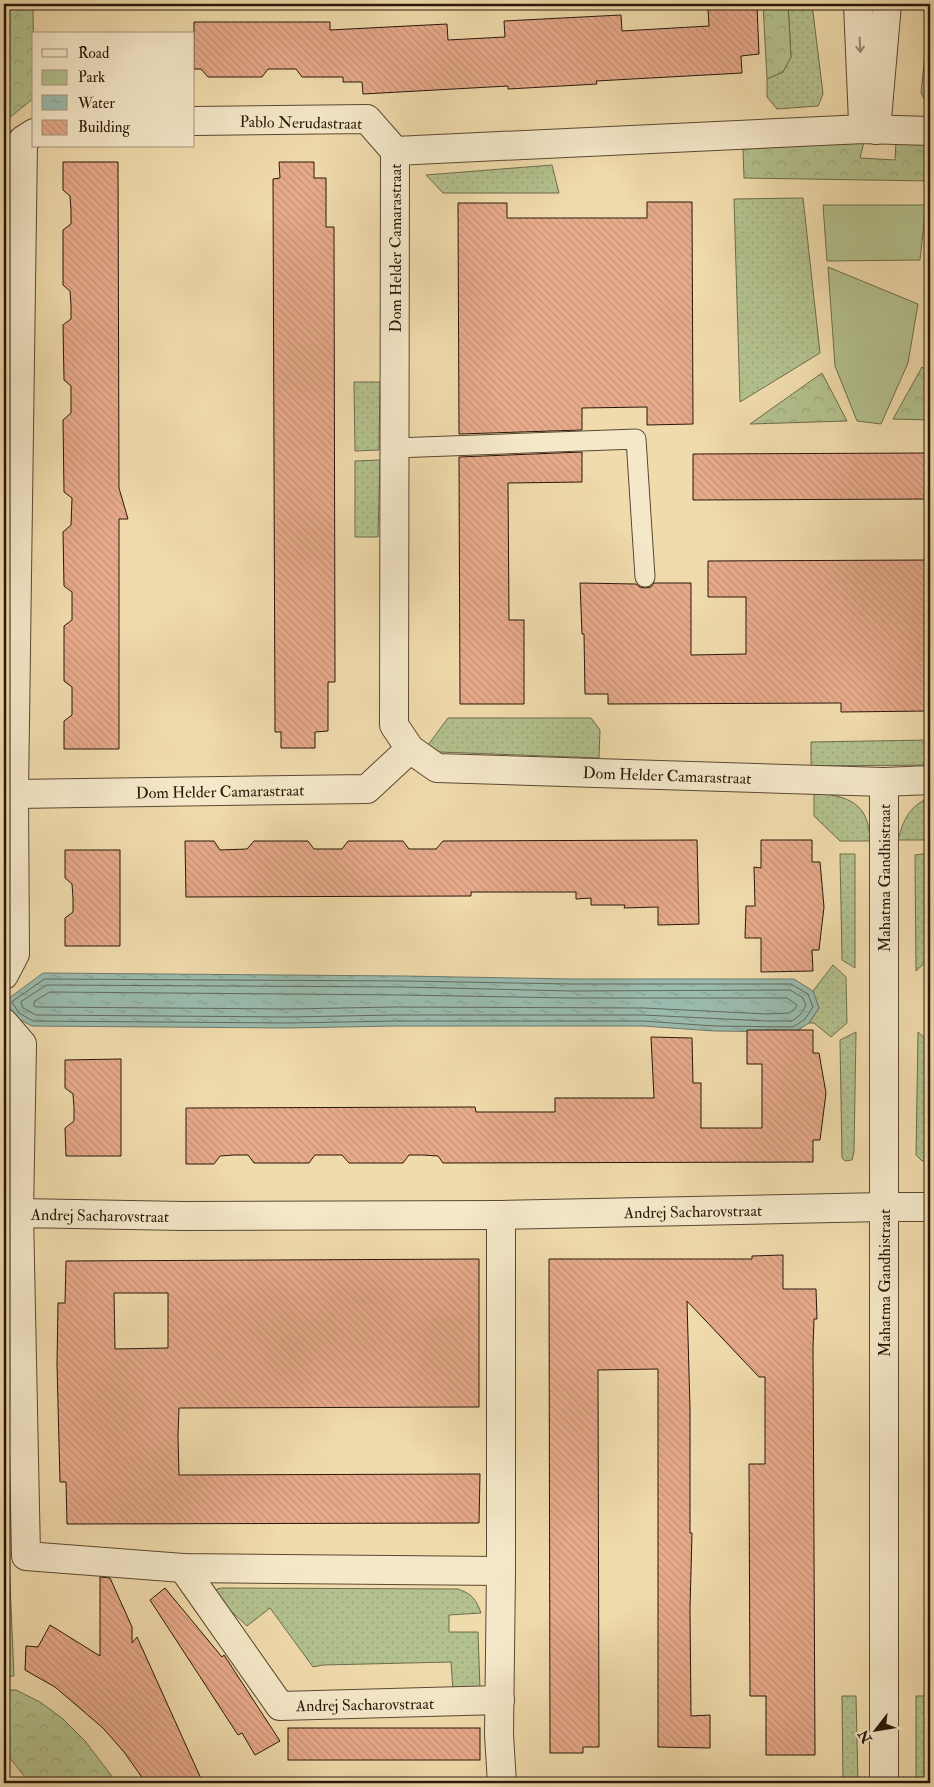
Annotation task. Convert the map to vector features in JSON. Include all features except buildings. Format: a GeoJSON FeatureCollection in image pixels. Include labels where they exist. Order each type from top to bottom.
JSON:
{"type":"FeatureCollection","features":[{"type":"Feature","properties":{"kind":"street"},"geometry":{"type":"LineString","coordinates":[[858,4],[870,130]]}},
{"type":"Feature","properties":{"kind":"street"},"geometry":{"type":"LineString","coordinates":[[870,130],[887,4]]}},
{"type":"Feature","properties":{"kind":"street","name":"Pablo Nerudastraat"},"geometry":{"type":"LineString","coordinates":[[195,121],[367,119],[395,151]]}},
{"type":"Feature","properties":{"kind":"street","name":"Dom Helder Camarastraat"},"geometry":{"type":"LineString","coordinates":[[930,131],[870,130],[395,151],[394,725],[410,749],[437,768],[884,782],[930,780]]}},
{"type":"Feature","properties":{"kind":"street"},"geometry":{"type":"LineString","coordinates":[[4,975],[15,954],[14,794],[23,140],[32,134]]}},
{"type":"Feature","properties":{"kind":"street","name":"Dom Helder Camarastraat"},"geometry":{"type":"LineString","coordinates":[[14,794],[367,789],[410,749]]}},
{"type":"Feature","properties":{"kind":"street","name":"Mahatma Gandhistraat"},"geometry":{"type":"LineString","coordinates":[[884,782],[884,1783]]}},
{"type":"Feature","properties":{"kind":"street"},"geometry":{"type":"LineString","coordinates":[[4,1023],[22,1044],[19,1213]]}},
{"type":"Feature","properties":{"kind":"street","name":"Andrej Sacharovstraat"},"geometry":{"type":"LineString","coordinates":[[501,1571],[183,1568],[26,1556],[19,1213],[184,1216],[501,1215],[930,1207]]}},
{"type":"Feature","properties":{"kind":"street"},"geometry":{"type":"LineString","coordinates":[[501,1215],[500,1700],[502,1783]]}},
{"type":"Feature","properties":{"kind":"street","name":"Andrej Sacharovstraat"},"geometry":{"type":"LineString","coordinates":[[183,1568],[280,1706],[500,1700]]}},
{"type":"Feature","properties":{"kind":"lane"},"geometry":{"type":"LineString","coordinates":[[395,448],[636,439],[645,577]]}},
{"type":"Feature","properties":{"kind":"green space"},"geometry":{"type":"Polygon","coordinates":[[[4,4],[33,4],[32,100],[4,122],[4,4]]]}},
{"type":"Feature","properties":{"kind":"green space"},"geometry":{"type":"Polygon","coordinates":[[[763,4],[788,4],[791,57],[783,72],[767,79],[763,4]]]}},
{"type":"Feature","properties":{"kind":"green space"},"geometry":{"type":"Polygon","coordinates":[[[788,4],[812,4],[823,94],[818,106],[777,109],[767,97],[767,79],[783,72],[791,57],[788,4]]]}},
{"type":"Feature","properties":{"kind":"green space"},"geometry":{"type":"Polygon","coordinates":[[[930,4],[930,106],[928,106],[921,93],[930,4]]]}},
{"type":"Feature","properties":{"kind":"green space"},"geometry":{"type":"Polygon","coordinates":[[[896,141],[930,144],[930,181],[744,178],[743,149],[864,142],[860,158],[895,160],[896,141]]]}},
{"type":"Feature","properties":{"kind":"green space"},"geometry":{"type":"Polygon","coordinates":[[[552,165],[559,193],[443,193],[426,175],[552,165]]]}},
{"type":"Feature","properties":{"kind":"green space"},"geometry":{"type":"Polygon","coordinates":[[[803,198],[820,353],[740,402],[734,199],[803,198]]]}},
{"type":"Feature","properties":{"kind":"green space"},"geometry":{"type":"Polygon","coordinates":[[[823,205],[926,205],[920,260],[827,261],[823,205]]]}},
{"type":"Feature","properties":{"kind":"green space"},"geometry":{"type":"Polygon","coordinates":[[[828,267],[918,304],[908,363],[881,424],[857,421],[835,366],[828,267]]]}},
{"type":"Feature","properties":{"kind":"green space"},"geometry":{"type":"Polygon","coordinates":[[[922,367],[930,373],[930,420],[893,419],[922,367]]]}},
{"type":"Feature","properties":{"kind":"green space"},"geometry":{"type":"Polygon","coordinates":[[[822,373],[847,421],[750,424],[822,373]]]}},
{"type":"Feature","properties":{"kind":"green space"},"geometry":{"type":"Polygon","coordinates":[[[354,382],[380,382],[379,450],[355,451],[354,382]]]}},
{"type":"Feature","properties":{"kind":"green space"},"geometry":{"type":"Polygon","coordinates":[[[380,460],[378,537],[355,537],[355,461],[380,460]]]}},
{"type":"Feature","properties":{"kind":"green space"},"geometry":{"type":"Polygon","coordinates":[[[448,718],[591,718],[600,730],[599,758],[439,752],[428,745],[448,718]]]}},
{"type":"Feature","properties":{"kind":"green space"},"geometry":{"type":"Polygon","coordinates":[[[930,740],[930,765],[811,766],[811,742],[930,740]]]}},
{"type":"Feature","properties":{"kind":"green space"},"geometry":{"type":"Polygon","coordinates":[[[814,793],[846,799],[861,809],[866,817],[870,841],[840,841],[814,816],[814,793]]]}},
{"type":"Feature","properties":{"kind":"green space"},"geometry":{"type":"Polygon","coordinates":[[[930,797],[930,840],[898,840],[908,814],[917,805],[930,797]]]}},
{"type":"Feature","properties":{"kind":"green space"},"geometry":{"type":"Polygon","coordinates":[[[930,853],[930,958],[916,971],[915,855],[930,853]]]}},
{"type":"Feature","properties":{"kind":"green space"},"geometry":{"type":"Polygon","coordinates":[[[840,854],[855,854],[855,968],[842,960],[840,854]]]}},
{"type":"Feature","properties":{"kind":"green space"},"geometry":{"type":"Polygon","coordinates":[[[833,965],[846,977],[847,1023],[831,1037],[814,1023],[809,1023],[819,1008],[813,991],[833,965]]]}},
{"type":"Feature","properties":{"kind":"green space"},"geometry":{"type":"Polygon","coordinates":[[[930,974],[930,1026],[926,1021],[926,978],[930,974]]]}},
{"type":"Feature","properties":{"kind":"green space"},"geometry":{"type":"Polygon","coordinates":[[[856,1032],[854,1152],[852,1160],[845,1161],[842,1158],[840,1040],[856,1032]]]}},
{"type":"Feature","properties":{"kind":"green space"},"geometry":{"type":"Polygon","coordinates":[[[918,1032],[930,1043],[930,1161],[922,1161],[916,1155],[918,1032]]]}},
{"type":"Feature","properties":{"kind":"green space"},"geometry":{"type":"Polygon","coordinates":[[[4,1053],[5,1056],[7,1546],[4,1546],[4,1053]]]}},
{"type":"Feature","properties":{"kind":"green space"},"geometry":{"type":"Polygon","coordinates":[[[9,1561],[14,1676],[4,1677],[4,1562],[9,1561]]]}},
{"type":"Feature","properties":{"kind":"green space"},"geometry":{"type":"Polygon","coordinates":[[[217,1589],[458,1589],[473,1598],[481,1613],[449,1615],[449,1632],[478,1632],[480,1689],[453,1691],[451,1662],[323,1665],[313,1667],[270,1608],[247,1626],[218,1599],[215,1594],[217,1589]]]}},
{"type":"Feature","properties":{"kind":"green space"},"geometry":{"type":"Polygon","coordinates":[[[4,1690],[16,1690],[40,1702],[63,1719],[85,1741],[117,1783],[30,1783],[4,1751],[4,1690]]]}},
{"type":"Feature","properties":{"kind":"green space"},"geometry":{"type":"Polygon","coordinates":[[[842,1696],[856,1696],[858,1783],[843,1783],[842,1696]]]}},
{"type":"Feature","properties":{"kind":"green space"},"geometry":{"type":"Polygon","coordinates":[[[916,1696],[930,1696],[930,1783],[916,1783],[916,1696]]]}},
{"type":"Feature","properties":{"kind":"water"},"geometry":{"type":"Polygon","coordinates":[[[43,973],[571,979],[794,979],[813,991],[819,1008],[809,1023],[795,1032],[714,1031],[643,1026],[289,1028],[32,1026],[15,1017],[5,1001],[43,973]]]}}]}
